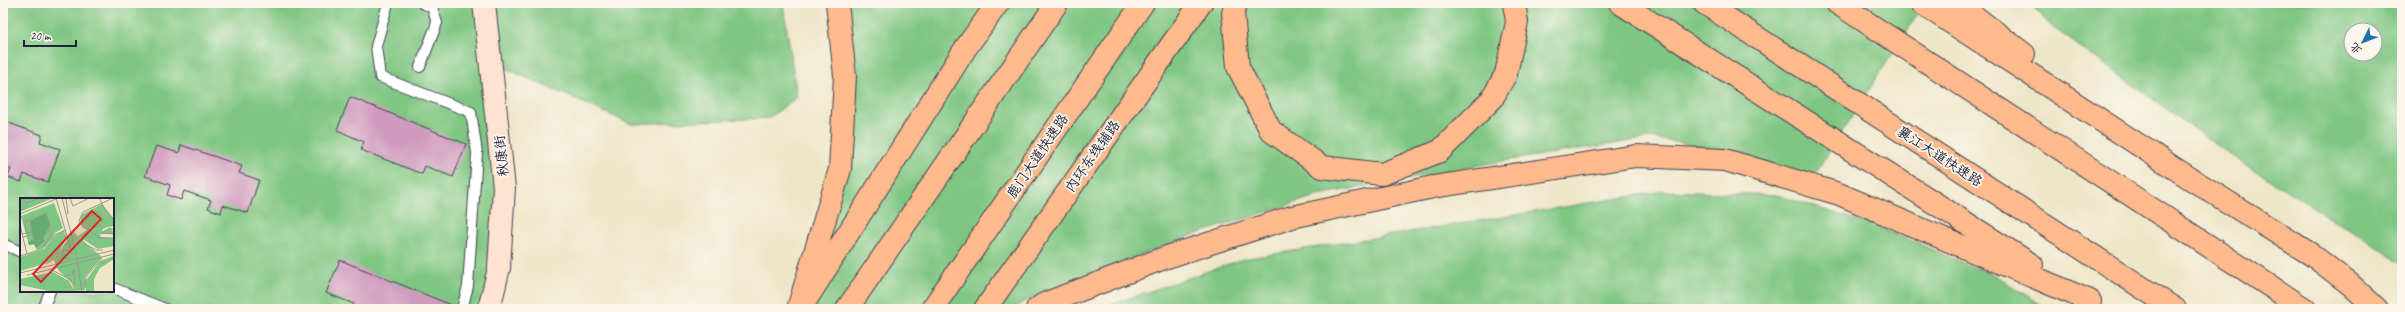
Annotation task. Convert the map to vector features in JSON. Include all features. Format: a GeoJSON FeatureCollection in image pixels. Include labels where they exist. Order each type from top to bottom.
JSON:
{"type":"FeatureCollection","features":[{"type":"Feature","properties":{"kind":"main road"},"geometry":{"type":"LineString","coordinates":[[799,309],[840,169],[846,76],[837,3]]}},
{"type":"Feature","properties":{"kind":"main road"},"geometry":{"type":"LineString","coordinates":[[799,309],[965,49],[998,3]]}},
{"type":"Feature","properties":{"kind":"main road"},"geometry":{"type":"LineString","coordinates":[[847,309],[1057,3]]}},
{"type":"Feature","properties":{"kind":"main road","name":"鹿门大道快速路"},"geometry":{"type":"LineString","coordinates":[[932,309],[1143,3]]}},
{"type":"Feature","properties":{"kind":"main road","name":"内环东线辅路"},"geometry":{"type":"LineString","coordinates":[[985,309],[1201,3]]}},
{"type":"Feature","properties":{"kind":"main road"},"geometry":{"type":"LineString","coordinates":[[1236,3],[1233,13],[1238,67],[1271,131],[1322,167],[1382,174],[1440,151],[1492,99],[1506,74],[1517,22],[1514,3]]}},
{"type":"Feature","properties":{"kind":"main road"},"geometry":{"type":"LineString","coordinates":[[1620,3],[1871,164],[2096,305]]}},
{"type":"Feature","properties":{"kind":"main road","name":"襄江大道快速路"},"geometry":{"type":"LineString","coordinates":[[1704,3],[2175,309]]}},
{"type":"Feature","properties":{"kind":"main road"},"geometry":{"type":"LineString","coordinates":[[1837,3],[2305,309]]}},
{"type":"Feature","properties":{"kind":"main road"},"geometry":{"type":"LineString","coordinates":[[1921,3],[2188,178],[2312,255],[2351,285],[2377,309]]}},
{"type":"Feature","properties":{"kind":"main road"},"geometry":{"type":"LineString","coordinates":[[1957,3],[2188,178]]}},
{"type":"Feature","properties":{"kind":"main road"},"geometry":{"type":"LineString","coordinates":[[1037,309],[1044,304],[1164,258],[1292,217],[1433,187],[1636,156],[1725,160],[1839,194],[2096,305]]}},
{"type":"Feature","properties":{"kind":"main road"},"geometry":{"type":"LineString","coordinates":[[2351,285],[2390,309]]}},
{"type":"Feature","properties":{"kind":"street","name":"秋康街"},"geometry":{"type":"LineString","coordinates":[[484,3],[504,188],[499,268],[489,309]]}},
{"type":"Feature","properties":{"kind":"lane"},"geometry":{"type":"LineString","coordinates":[[388,3],[376,46],[380,76],[471,112],[477,153],[468,286],[462,309]]}},
{"type":"Feature","properties":{"kind":"lane"},"geometry":{"type":"LineString","coordinates":[[420,67],[437,23],[432,8],[422,3]]}},
{"type":"Feature","properties":{"kind":"lane"},"geometry":{"type":"LineString","coordinates":[[3,244],[20,252]]}},
{"type":"Feature","properties":{"kind":"lane"},"geometry":{"type":"LineString","coordinates":[[114,288],[165,309]]}},
{"type":"Feature","properties":{"kind":"lane"},"geometry":{"type":"LineString","coordinates":[[43,309],[50,292]]}},
{"type":"Feature","properties":{"kind":"green space"},"geometry":{"type":"Polygon","coordinates":[[[3,3],[484,3],[504,188],[489,309],[3,309],[3,3]]]}},
{"type":"Feature","properties":{"kind":"green space"},"geometry":{"type":"Polygon","coordinates":[[[496,3],[783,3],[797,97],[769,118],[631,124],[505,68],[496,3]]]}},
{"type":"Feature","properties":{"kind":"green space"},"geometry":{"type":"Polygon","coordinates":[[[847,3],[1925,3],[1811,180],[1735,152],[1651,138],[1497,162],[1323,194],[1193,235],[1063,285],[1023,302],[1014,309],[806,309],[848,157],[856,100],[847,3]]]}},
{"type":"Feature","properties":{"kind":"green space"},"geometry":{"type":"Polygon","coordinates":[[[2030,3],[2402,3],[2402,263],[2232,156],[2051,26],[2030,3]]]}},
{"type":"Feature","properties":{"kind":"green space"},"geometry":{"type":"Polygon","coordinates":[[[1663,191],[1777,195],[1873,225],[1996,276],[2048,309],[1098,309],[1243,259],[1663,191]]]}},
{"type":"Feature","properties":{"kind":"building"},"geometry":{"type":"Polygon","coordinates":[[[350,97],[466,144],[453,177],[425,166],[422,174],[361,150],[364,142],[337,130],[350,97]]]}},
{"type":"Feature","properties":{"kind":"building"},"geometry":{"type":"Polygon","coordinates":[[[3,121],[42,135],[40,142],[60,149],[48,182],[24,174],[21,182],[8,177],[11,169],[3,166],[3,121]]]}},
{"type":"Feature","properties":{"kind":"building"},"geometry":{"type":"Polygon","coordinates":[[[181,145],[242,166],[239,173],[259,180],[248,213],[223,205],[221,213],[208,208],[211,200],[184,191],[181,200],[167,195],[170,185],[145,176],[156,146],[179,153],[181,145]]]}},
{"type":"Feature","properties":{"kind":"building"},"geometry":{"type":"Polygon","coordinates":[[[340,260],[456,307],[456,309],[352,309],[354,304],[326,293],[340,260]]]}}]}
